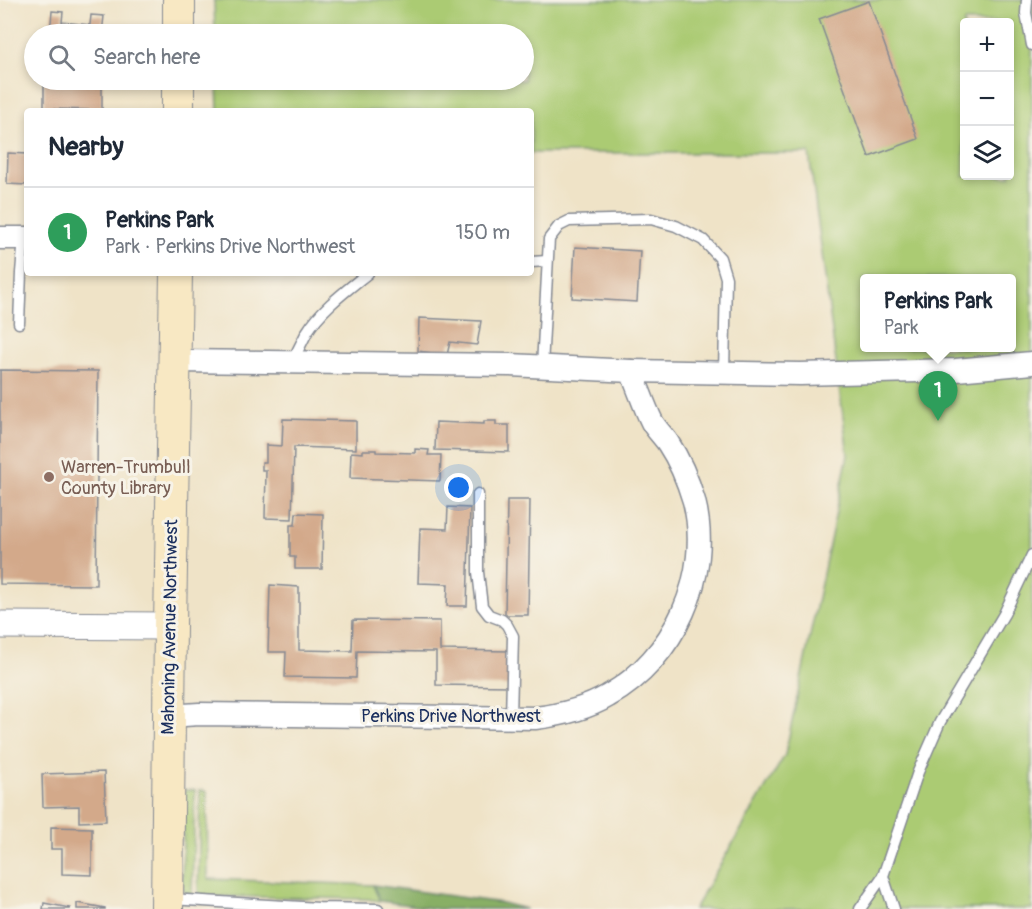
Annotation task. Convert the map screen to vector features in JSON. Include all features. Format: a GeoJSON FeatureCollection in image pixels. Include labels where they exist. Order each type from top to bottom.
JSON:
{"type":"FeatureCollection","features":[{"type":"Feature","properties":{"kind":"main road"},"geometry":{"type":"LineString","coordinates":[[178,0],[179,24]]}},
{"type":"Feature","properties":{"kind":"main road"},"geometry":{"type":"LineString","coordinates":[[178,90],[178,108]]}},
{"type":"Feature","properties":{"kind":"main road","name":"Mahoning Avenue Northwest"},"geometry":{"type":"LineString","coordinates":[[167,904],[176,276]]}},
{"type":"Feature","properties":{"kind":"street"},"geometry":{"type":"LineString","coordinates":[[0,238],[24,238]]}},
{"type":"Feature","properties":{"kind":"street"},"geometry":{"type":"LineString","coordinates":[[174,361],[542,366],[631,371],[800,374],[956,370],[1032,363]]}},
{"type":"Feature","properties":{"kind":"street","name":"Perkins Drive Northwest"},"geometry":{"type":"LineString","coordinates":[[170,716],[199,714],[535,718],[557,716],[582,708],[609,696],[629,682],[661,650],[683,613],[694,580],[699,542],[698,523],[688,482],[668,444],[652,422],[631,371]]}},
{"type":"Feature","properties":{"kind":"street"},"geometry":{"type":"LineString","coordinates":[[0,626],[170,626]]}},
{"type":"Feature","properties":{"kind":"lane"},"geometry":{"type":"LineString","coordinates":[[1027,0],[1026,13],[1032,45]]}},
{"type":"Feature","properties":{"kind":"lane"},"geometry":{"type":"LineString","coordinates":[[542,366],[549,239],[559,226],[569,221],[651,219],[676,226],[703,240],[720,258],[726,278],[724,373]]}},
{"type":"Feature","properties":{"kind":"lane"},"geometry":{"type":"LineString","coordinates":[[19,323],[24,247]]}},
{"type":"Feature","properties":{"kind":"lane"},"geometry":{"type":"LineString","coordinates":[[534,262],[548,261]]}},
{"type":"Feature","properties":{"kind":"lane"},"geometry":{"type":"LineString","coordinates":[[292,362],[308,331],[327,308],[364,276]]}},
{"type":"Feature","properties":{"kind":"lane"},"geometry":{"type":"LineString","coordinates":[[478,494],[478,572],[482,606],[489,615],[502,620],[513,636],[511,718]]}},
{"type":"Feature","properties":{"kind":"lane"},"geometry":{"type":"LineString","coordinates":[[860,909],[883,876],[918,772],[940,722],[1004,614],[1032,555]]}},
{"type":"Feature","properties":{"kind":"lane"},"geometry":{"type":"LineString","coordinates":[[883,876],[894,909]]}},
{"type":"Feature","properties":{"kind":"lane"},"geometry":{"type":"LineString","coordinates":[[167,904],[378,909]]}},
{"type":"Feature","properties":{"kind":"green space"},"geometry":{"type":"Polygon","coordinates":[[[214,0],[1032,0],[1032,909],[694,909],[785,755],[848,455],[809,153],[534,153],[534,108],[218,108],[217,90],[534,90],[534,24],[215,24],[214,0]]]}},
{"type":"Feature","properties":{"kind":"green space"},"geometry":{"type":"Polygon","coordinates":[[[184,790],[195,790],[192,896],[182,890],[184,790]]]}},
{"type":"Feature","properties":{"kind":"green space"},"geometry":{"type":"Polygon","coordinates":[[[200,790],[207,791],[208,879],[373,885],[380,901],[198,896],[200,790]]]}},
{"type":"Feature","properties":{"kind":"green space"},"geometry":{"type":"Polygon","coordinates":[[[373,885],[502,903],[526,909],[438,909],[380,901],[373,885]]]}},
{"type":"Feature","properties":{"kind":"building"},"geometry":{"type":"Polygon","coordinates":[[[869,1],[918,139],[869,157],[819,19],[869,1]]]}},
{"type":"Feature","properties":{"kind":"building"},"geometry":{"type":"Polygon","coordinates":[[[52,11],[63,12],[62,22],[81,24],[51,24],[52,11]]]}},
{"type":"Feature","properties":{"kind":"building"},"geometry":{"type":"Polygon","coordinates":[[[91,15],[104,16],[103,24],[90,24],[91,15]]]}},
{"type":"Feature","properties":{"kind":"building"},"geometry":{"type":"Polygon","coordinates":[[[44,90],[102,90],[102,108],[44,108],[44,90]]]}},
{"type":"Feature","properties":{"kind":"building"},"geometry":{"type":"Polygon","coordinates":[[[8,153],[24,154],[24,185],[7,184],[8,153]]]}},
{"type":"Feature","properties":{"kind":"building"},"geometry":{"type":"Polygon","coordinates":[[[575,247],[640,251],[637,302],[572,298],[575,247]]]}},
{"type":"Feature","properties":{"kind":"building"},"geometry":{"type":"Polygon","coordinates":[[[419,318],[481,321],[477,345],[450,342],[447,355],[418,351],[419,318]]]}},
{"type":"Feature","properties":{"kind":"building","name":"Warren-Trumbull County Library"},"geometry":{"type":"Polygon","coordinates":[[[0,370],[98,371],[96,585],[0,584],[0,370]]]}},
{"type":"Feature","properties":{"kind":"building"},"geometry":{"type":"Polygon","coordinates":[[[283,419],[356,421],[356,449],[294,447],[292,519],[265,518],[266,470],[262,470],[262,462],[266,462],[266,445],[282,446],[283,419]]]}},
{"type":"Feature","properties":{"kind":"building"},"geometry":{"type":"Polygon","coordinates":[[[484,421],[496,421],[496,425],[509,425],[509,452],[435,450],[436,422],[484,424],[484,421]]]}},
{"type":"Feature","properties":{"kind":"building"},"geometry":{"type":"Polygon","coordinates":[[[415,449],[429,450],[428,455],[441,455],[440,481],[350,478],[351,452],[363,453],[363,450],[376,450],[376,452],[415,453],[415,449]]]}},
{"type":"Feature","properties":{"kind":"building"},"geometry":{"type":"Polygon","coordinates":[[[507,500],[530,500],[528,615],[505,615],[507,500]]]}},
{"type":"Feature","properties":{"kind":"building"},"geometry":{"type":"Polygon","coordinates":[[[448,507],[470,508],[467,606],[447,606],[448,584],[418,583],[420,528],[447,529],[448,507]]]}},
{"type":"Feature","properties":{"kind":"building"},"geometry":{"type":"Polygon","coordinates":[[[296,513],[323,514],[322,569],[295,569],[295,557],[290,557],[290,525],[295,525],[296,513]]]}},
{"type":"Feature","properties":{"kind":"building"},"geometry":{"type":"Polygon","coordinates":[[[270,585],[299,587],[299,650],[352,651],[353,620],[440,621],[440,650],[511,651],[510,686],[436,685],[436,652],[357,651],[356,678],[285,677],[286,652],[268,652],[270,585]]]}},
{"type":"Feature","properties":{"kind":"building"},"geometry":{"type":"Polygon","coordinates":[[[104,772],[106,821],[79,822],[79,806],[43,807],[42,774],[104,772]]]}},
{"type":"Feature","properties":{"kind":"building"},"geometry":{"type":"Polygon","coordinates":[[[51,827],[92,828],[92,875],[62,874],[62,849],[51,849],[51,827]]]}},
{"type":"Feature","properties":{"kind":"building"},"geometry":{"type":"Polygon","coordinates":[[[44,903],[70,908],[70,909],[43,909],[44,903]]]}},
{"type":"Feature","properties":{"kind":"building"},"geometry":{"type":"Polygon","coordinates":[[[77,903],[105,908],[105,909],[77,909],[77,903]]]}},
{"type":"Feature","properties":{"kind":"place","name":"Perkins Park"},"geometry":{"type":"Point","coordinates":[938,421]}},
{"type":"Feature","properties":{"kind":"place","name":"Warren-Trumbull County Library"},"geometry":{"type":"Point","coordinates":[49,477]}}]}
